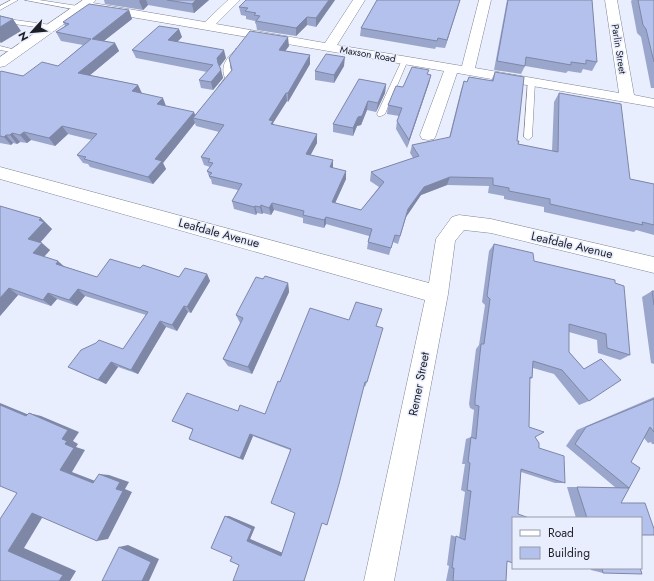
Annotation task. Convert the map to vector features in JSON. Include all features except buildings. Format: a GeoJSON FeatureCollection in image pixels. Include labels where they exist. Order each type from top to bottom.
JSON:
{"type":"FeatureCollection","features":[{"type":"Feature","properties":{"kind":"street"},"geometry":{"type":"LineString","coordinates":[[208,26],[234,0]]}},
{"type":"Feature","properties":{"kind":"street"},"geometry":{"type":"LineString","coordinates":[[329,47],[359,0]]}},
{"type":"Feature","properties":{"kind":"street"},"geometry":{"type":"LineString","coordinates":[[468,71],[485,0]]}},
{"type":"Feature","properties":{"kind":"street","name":"Parlin Street"},"geometry":{"type":"LineString","coordinates":[[611,0],[627,98]]}},
{"type":"Feature","properties":{"kind":"street","name":"Maxson Road"},"geometry":{"type":"LineString","coordinates":[[82,3],[251,34],[654,103]]}},
{"type":"Feature","properties":{"kind":"street"},"geometry":{"type":"LineString","coordinates":[[0,63],[82,3]]}},
{"type":"Feature","properties":{"kind":"street"},"geometry":{"type":"LineString","coordinates":[[428,135],[452,68]]}},
{"type":"Feature","properties":{"kind":"street","name":"Leafdale Avenue"},"geometry":{"type":"LineString","coordinates":[[0,173],[437,294]]}},
{"type":"Feature","properties":{"kind":"street","name":"Remer Street"},"geometry":{"type":"LineString","coordinates":[[379,581],[437,294],[446,239],[459,222],[491,226]]}},
{"type":"Feature","properties":{"kind":"street","name":"Leafdale Avenue"},"geometry":{"type":"LineString","coordinates":[[491,226],[654,265]]}},
{"type":"Feature","properties":{"kind":"lane"},"geometry":{"type":"LineString","coordinates":[[0,8],[15,0]]}},
{"type":"Feature","properties":{"kind":"lane"},"geometry":{"type":"LineString","coordinates":[[28,0],[82,3]]}},
{"type":"Feature","properties":{"kind":"lane"},"geometry":{"type":"LineString","coordinates":[[0,18],[14,22],[51,27]]}},
{"type":"Feature","properties":{"kind":"lane"},"geometry":{"type":"LineString","coordinates":[[217,93],[228,78],[225,66],[251,34]]}},
{"type":"Feature","properties":{"kind":"lane"},"geometry":{"type":"LineString","coordinates":[[0,48],[17,51]]}},
{"type":"Feature","properties":{"kind":"lane"},"geometry":{"type":"LineString","coordinates":[[381,114],[405,60]]}},
{"type":"Feature","properties":{"kind":"lane"},"geometry":{"type":"LineString","coordinates":[[528,137],[531,82]]}}]}
